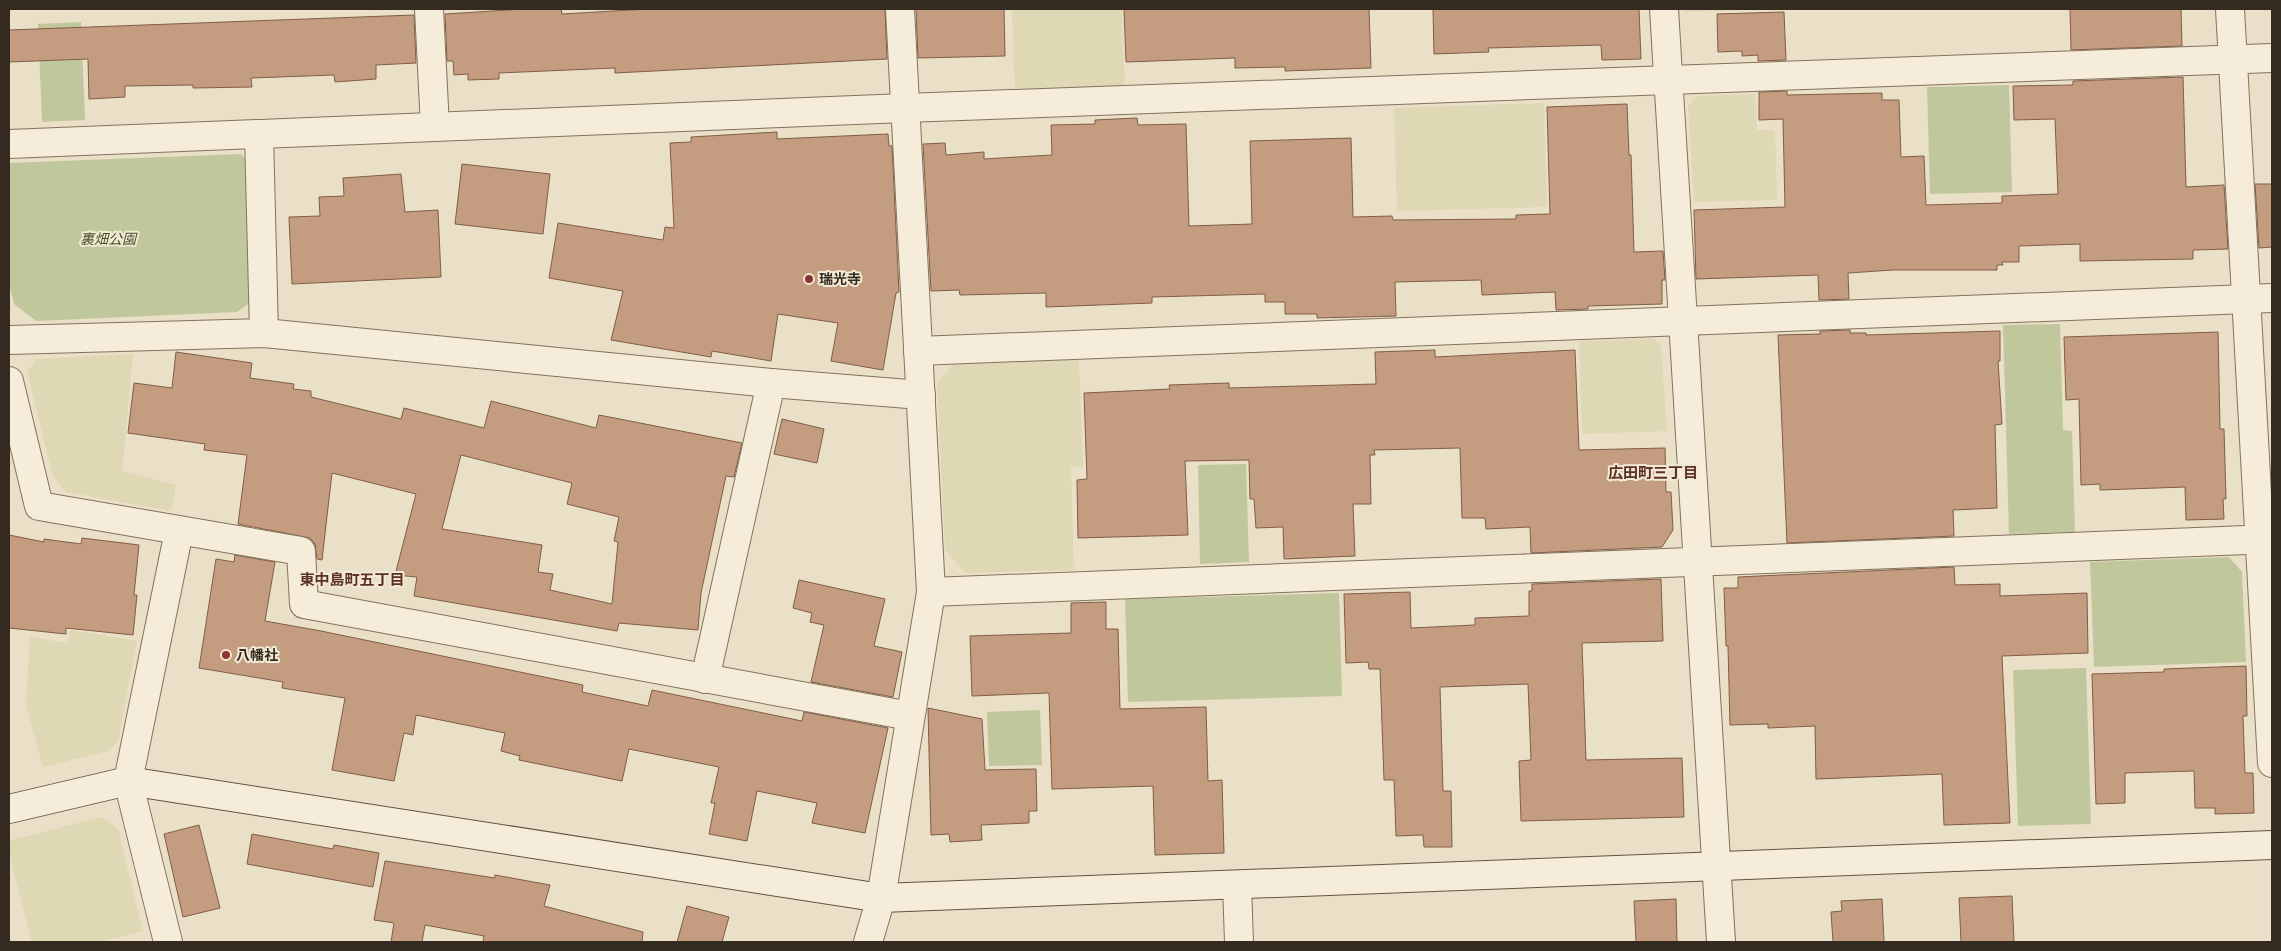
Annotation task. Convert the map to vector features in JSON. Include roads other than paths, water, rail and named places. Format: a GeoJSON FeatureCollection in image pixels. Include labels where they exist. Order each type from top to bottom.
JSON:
{"type":"FeatureCollection","features":[{"type":"Feature","properties":{"kind":"street"},"geometry":{"type":"LineString","coordinates":[[429,9],[435,127]]}},
{"type":"Feature","properties":{"kind":"street"},"geometry":{"type":"LineString","coordinates":[[868,942],[881,898],[931,592],[900,9]]}},
{"type":"Feature","properties":{"kind":"street"},"geometry":{"type":"LineString","coordinates":[[1664,9],[1721,942]]}},
{"type":"Feature","properties":{"kind":"street"},"geometry":{"type":"LineString","coordinates":[[2230,9],[2232,60],[2259,298],[2272,763]]}},
{"type":"Feature","properties":{"kind":"street"},"geometry":{"type":"LineString","coordinates":[[9,144],[906,108],[2272,58]]}},
{"type":"Feature","properties":{"kind":"street"},"geometry":{"type":"LineString","coordinates":[[259,134],[264,333]]}},
{"type":"Feature","properties":{"kind":"street"},"geometry":{"type":"LineString","coordinates":[[918,351],[2259,298]]}},
{"type":"Feature","properties":{"kind":"street"},"geometry":{"type":"LineString","coordinates":[[9,340],[264,333],[771,383],[921,395]]}},
{"type":"Feature","properties":{"kind":"street"},"geometry":{"type":"LineString","coordinates":[[9,381],[39,506],[301,551],[304,604],[910,716]]}},
{"type":"Feature","properties":{"kind":"street"},"geometry":{"type":"LineString","coordinates":[[705,679],[771,383]]}},
{"type":"Feature","properties":{"kind":"street"},"geometry":{"type":"LineString","coordinates":[[168,942],[128,781],[179,530]]}},
{"type":"Feature","properties":{"kind":"street"},"geometry":{"type":"LineString","coordinates":[[931,592],[2266,539]]}},
{"type":"Feature","properties":{"kind":"street"},"geometry":{"type":"LineString","coordinates":[[9,809],[128,781],[881,898],[2272,845]]}},
{"type":"Feature","properties":{"kind":"street"},"geometry":{"type":"LineString","coordinates":[[1237,885],[1239,942]]}},
{"type":"Feature","properties":{"kind":"place","name":"瑞光寺"},"geometry":{"type":"Point","coordinates":[809,279]}},
{"type":"Feature","properties":{"kind":"place","name":"八幡社"},"geometry":{"type":"Point","coordinates":[226,655]}},
{"type":"Feature","properties":{"kind":"district","name":"広田町三丁目"},"geometry":{"type":"Point","coordinates":[1653,473]}},
{"type":"Feature","properties":{"kind":"district","name":"東中島町五丁目"},"geometry":{"type":"Point","coordinates":[352,580]}},
{"type":"Feature","properties":{"kind":"park label","name":"裏畑公園"},"geometry":{"type":"Point","coordinates":[108,239]}}]}
